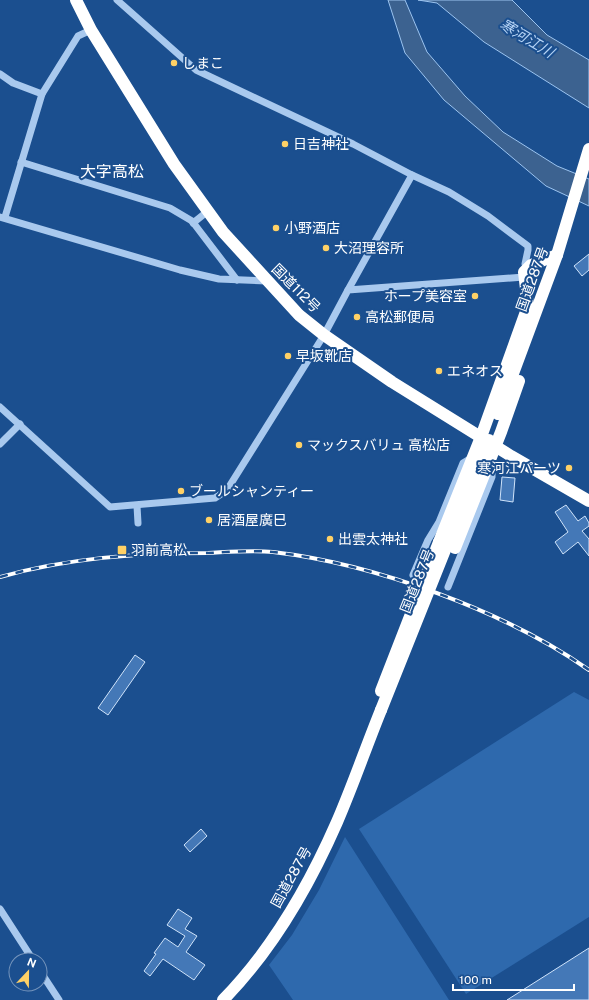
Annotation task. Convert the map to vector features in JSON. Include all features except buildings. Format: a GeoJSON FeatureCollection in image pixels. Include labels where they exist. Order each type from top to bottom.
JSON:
{"type":"FeatureCollection","features":[{"type":"Feature","properties":{"kind":"highway","name":"国道112号"},"geometry":{"type":"LineString","coordinates":[[76,0],[91,30],[174,164],[223,232],[299,315],[324,335],[392,382],[589,501]]}},
{"type":"Feature","properties":{"kind":"highway","name":"国道287号"},"geometry":{"type":"LineString","coordinates":[[223,1000],[263,954],[293,906],[319,860],[337,821],[363,753],[425,602],[513,375],[557,255],[589,149]]}},
{"type":"Feature","properties":{"kind":"highway"},"geometry":{"type":"LineString","coordinates":[[381,709],[439,542],[481,437],[528,306],[525,272],[557,255]]}},
{"type":"Feature","properties":{"kind":"highway"},"geometry":{"type":"LineString","coordinates":[[381,709],[455,548],[496,446],[546,306],[552,267]]}},
{"type":"Feature","properties":{"kind":"street"},"geometry":{"type":"LineString","coordinates":[[117,0],[196,70],[353,144],[412,175],[449,192],[475,208],[528,246],[525,272],[348,290]]}},
{"type":"Feature","properties":{"kind":"street"},"geometry":{"type":"LineString","coordinates":[[91,30],[78,36],[41,96],[21,162],[2,217],[180,270],[219,279],[267,281]]}},
{"type":"Feature","properties":{"kind":"street"},"geometry":{"type":"LineString","coordinates":[[0,74],[41,96]]}},
{"type":"Feature","properties":{"kind":"street"},"geometry":{"type":"LineString","coordinates":[[21,162],[170,208],[193,223],[237,280]]}},
{"type":"Feature","properties":{"kind":"street"},"geometry":{"type":"LineString","coordinates":[[0,407],[110,507],[137,506],[215,498],[227,490],[324,335],[412,175]]}},
{"type":"Feature","properties":{"kind":"street"},"geometry":{"type":"LineString","coordinates":[[193,223],[208,211]]}},
{"type":"Feature","properties":{"kind":"street"},"geometry":{"type":"LineString","coordinates":[[0,444],[20,424]]}},
{"type":"Feature","properties":{"kind":"street"},"geometry":{"type":"LineString","coordinates":[[413,575],[428,540],[440,522],[463,463],[473,457]]}},
{"type":"Feature","properties":{"kind":"street"},"geometry":{"type":"LineString","coordinates":[[448,588],[492,477],[492,470],[489,464]]}},
{"type":"Feature","properties":{"kind":"street"},"geometry":{"type":"LineString","coordinates":[[137,506],[138,523]]}},
{"type":"Feature","properties":{"kind":"street"},"geometry":{"type":"LineString","coordinates":[[0,909],[28,952]]}},
{"type":"Feature","properties":{"kind":"street"},"geometry":{"type":"LineString","coordinates":[[48,983],[59,1000]]}},
{"type":"Feature","properties":{"kind":"shaded area"},"geometry":{"type":"Polygon","coordinates":[[[574,692],[589,700],[589,917],[466,994],[359,829],[574,692]]]}},
{"type":"Feature","properties":{"kind":"shaded area"},"geometry":{"type":"Polygon","coordinates":[[[345,837],[449,1000],[293,1000],[269,965],[292,935],[319,890],[345,837]]]}},
{"type":"Feature","properties":{"kind":"water"},"geometry":{"type":"Polygon","coordinates":[[[388,0],[405,0],[427,52],[465,96],[503,132],[557,166],[589,179],[589,206],[546,186],[444,100],[405,53],[388,0]]]}},
{"type":"Feature","properties":{"kind":"water","name":"寒河江川"},"geometry":{"type":"Polygon","coordinates":[[[418,0],[512,0],[547,35],[589,60],[589,108],[484,42],[437,3],[418,0]]]}},
{"type":"Feature","properties":{"kind":"railway"},"geometry":{"type":"LineString","coordinates":[[0,577],[51,565],[77,561],[155,554],[257,551],[312,558],[354,567],[438,593],[519,628],[555,648],[589,670]]}},
{"type":"Feature","properties":{"kind":"place","name":"しまこ"},"geometry":{"type":"Point","coordinates":[174,63]}},
{"type":"Feature","properties":{"kind":"place","name":"日吉神社"},"geometry":{"type":"Point","coordinates":[285,144]}},
{"type":"Feature","properties":{"kind":"place","name":"小野酒店"},"geometry":{"type":"Point","coordinates":[276,228]}},
{"type":"Feature","properties":{"kind":"place","name":"大沼理容所"},"geometry":{"type":"Point","coordinates":[326,248]}},
{"type":"Feature","properties":{"kind":"place","name":"ホープ美容室"},"geometry":{"type":"Point","coordinates":[475,296]}},
{"type":"Feature","properties":{"kind":"place","name":"高松郵便局"},"geometry":{"type":"Point","coordinates":[357,317]}},
{"type":"Feature","properties":{"kind":"place","name":"早坂靴店"},"geometry":{"type":"Point","coordinates":[288,356]}},
{"type":"Feature","properties":{"kind":"place","name":"エネオス"},"geometry":{"type":"Point","coordinates":[439,371]}},
{"type":"Feature","properties":{"kind":"place","name":"マックスバリュ 高松店"},"geometry":{"type":"Point","coordinates":[299,445]}},
{"type":"Feature","properties":{"kind":"place","name":"寒河江パーツ"},"geometry":{"type":"Point","coordinates":[569,468]}},
{"type":"Feature","properties":{"kind":"place","name":"ブールシャンティー"},"geometry":{"type":"Point","coordinates":[181,491]}},
{"type":"Feature","properties":{"kind":"place","name":"居酒屋廣巳"},"geometry":{"type":"Point","coordinates":[209,520]}},
{"type":"Feature","properties":{"kind":"place","name":"出雲太神社"},"geometry":{"type":"Point","coordinates":[330,539]}},
{"type":"Feature","properties":{"kind":"place","name":"羽前高松"},"geometry":{"type":"Point","coordinates":[122,550]}},
{"type":"Feature","properties":{"kind":"district","name":"大字高松"},"geometry":{"type":"Point","coordinates":[112,171]}}]}
